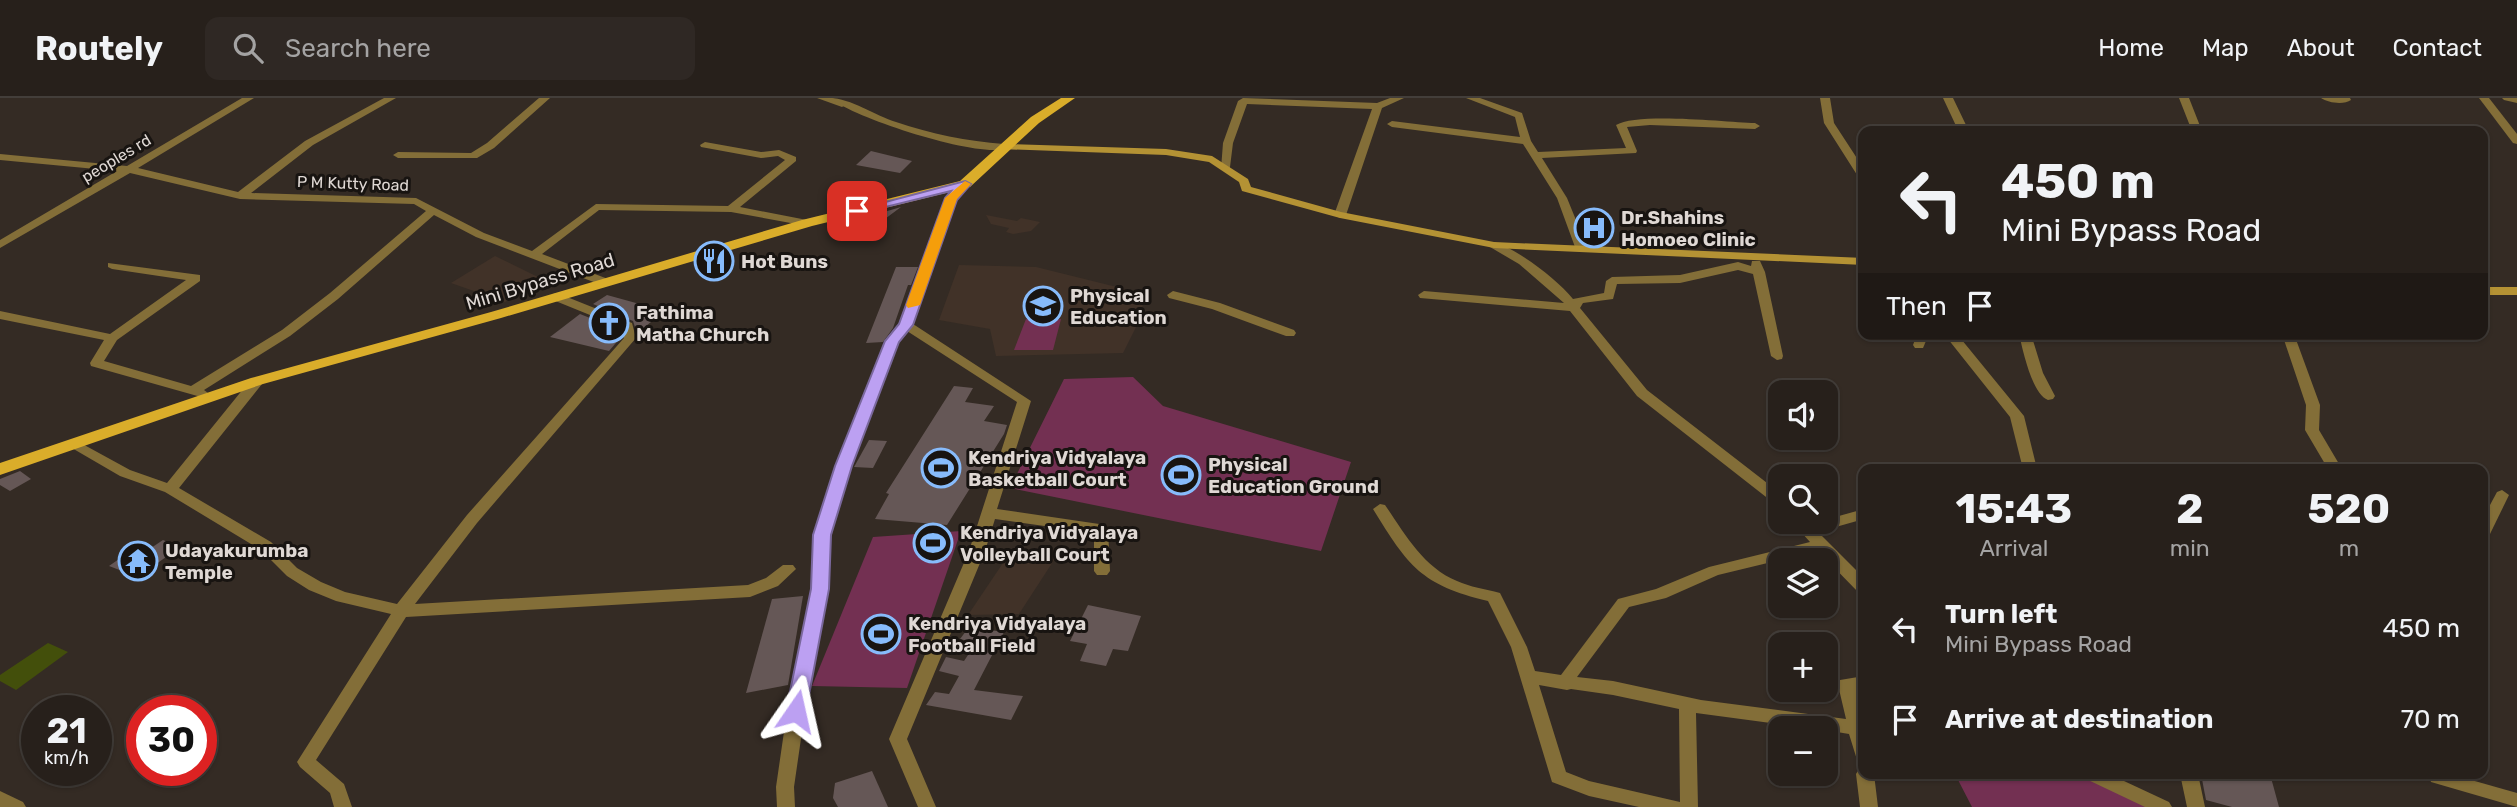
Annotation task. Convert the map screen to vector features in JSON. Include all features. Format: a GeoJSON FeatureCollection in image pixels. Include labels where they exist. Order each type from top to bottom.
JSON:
{"type":"FeatureCollection","features":[{"type":"Feature","properties":{"kind":"main road","name":"Mini Bypass Road"},"geometry":{"type":"LineString","coordinates":[[0,469],[257,381],[807,223],[965,184],[1035,120],[1069,98]]}},
{"type":"Feature","properties":{"kind":"main road"},"geometry":{"type":"LineString","coordinates":[[1004,147],[1166,152],[1212,159],[1244,181],[1246,189],[1340,215],[1494,245],[1858,262]]}},
{"type":"Feature","properties":{"kind":"main road"},"geometry":{"type":"LineString","coordinates":[[2488,290],[2517,291]]}},
{"type":"Feature","properties":{"kind":"street","name":"peoples rd"},"geometry":{"type":"LineString","coordinates":[[0,245],[249,98]]}},
{"type":"Feature","properties":{"kind":"street"},"geometry":{"type":"LineString","coordinates":[[240,196],[309,143],[391,98]]}},
{"type":"Feature","properties":{"kind":"street"},"geometry":{"type":"LineString","coordinates":[[398,155],[472,156],[482,153],[511,124],[545,98]]}},
{"type":"Feature","properties":{"kind":"street"},"geometry":{"type":"LineString","coordinates":[[822,98],[838,101],[898,125],[983,146],[1004,147]]}},
{"type":"Feature","properties":{"kind":"street"},"geometry":{"type":"LineString","coordinates":[[1225,167],[1228,142],[1242,101],[1378,106],[1399,98]]}},
{"type":"Feature","properties":{"kind":"street"},"geometry":{"type":"LineString","coordinates":[[1471,98],[1519,115],[1526,141],[1562,198],[1581,247]]}},
{"type":"Feature","properties":{"kind":"street"},"geometry":{"type":"LineString","coordinates":[[1825,98],[1829,123],[1858,169]]}},
{"type":"Feature","properties":{"kind":"street"},"geometry":{"type":"LineString","coordinates":[[1948,98],[1962,126]]}},
{"type":"Feature","properties":{"kind":"street"},"geometry":{"type":"LineString","coordinates":[[2184,98],[2195,126]]}},
{"type":"Feature","properties":{"kind":"street"},"geometry":{"type":"LineString","coordinates":[[2326,98],[2346,100],[2345,98]]}},
{"type":"Feature","properties":{"kind":"street"},"geometry":{"type":"LineString","coordinates":[[2484,98],[2516,139]]}},
{"type":"Feature","properties":{"kind":"street"},"geometry":{"type":"LineString","coordinates":[[2507,98],[2517,100]]}},
{"type":"Feature","properties":{"kind":"street"},"geometry":{"type":"LineString","coordinates":[[1340,215],[1378,106]]}},
{"type":"Feature","properties":{"kind":"street"},"geometry":{"type":"LineString","coordinates":[[1535,155],[1632,151],[1622,125],[1650,122],[1755,126]]}},
{"type":"Feature","properties":{"kind":"street"},"geometry":{"type":"LineString","coordinates":[[1392,124],[1526,141]]}},
{"type":"Feature","properties":{"kind":"street"},"geometry":{"type":"LineString","coordinates":[[705,145],[761,155],[779,153],[792,159],[731,209]]}},
{"type":"Feature","properties":{"kind":"street","name":"P M Kutty Road"},"geometry":{"type":"LineString","coordinates":[[0,157],[128,169],[240,196],[416,201],[480,235],[604,282]]}},
{"type":"Feature","properties":{"kind":"street"},"geometry":{"type":"LineString","coordinates":[[786,807],[785,787],[796,711],[820,589],[822,535],[844,466],[892,341],[906,325],[951,198],[965,184]]}},
{"type":"Feature","properties":{"kind":"street"},"geometry":{"type":"LineString","coordinates":[[534,255],[596,207],[731,209],[807,223]]}},
{"type":"Feature","properties":{"kind":"street"},"geometry":{"type":"LineString","coordinates":[[192,391],[286,333],[334,296],[433,210]]}},
{"type":"Feature","properties":{"kind":"street"},"geometry":{"type":"LineString","coordinates":[[1494,245],[1540,275],[1574,308],[1642,393],[1768,493]]}},
{"type":"Feature","properties":{"kind":"street"},"geometry":{"type":"LineString","coordinates":[[1752,255],[1759,272],[1777,356]]}},
{"type":"Feature","properties":{"kind":"street"},"geometry":{"type":"LineString","coordinates":[[112,265],[196,278],[112,338],[96,363],[212,397]]}},
{"type":"Feature","properties":{"kind":"street"},"geometry":{"type":"LineString","coordinates":[[1574,308],[1579,300],[1609,296],[1612,281],[1680,279],[1738,266],[1759,272]]}},
{"type":"Feature","properties":{"kind":"street"},"geometry":{"type":"LineString","coordinates":[[1173,295],[1216,306],[1290,333]]}},
{"type":"Feature","properties":{"kind":"street"},"geometry":{"type":"LineString","coordinates":[[1424,295],[1574,308]]}},
{"type":"Feature","properties":{"kind":"street"},"geometry":{"type":"LineString","coordinates":[[344,807],[338,789],[306,762],[401,611],[472,519],[630,338],[628,326],[557,297]]}},
{"type":"Feature","properties":{"kind":"street"},"geometry":{"type":"LineString","coordinates":[[0,315],[112,338]]}},
{"type":"Feature","properties":{"kind":"street"},"geometry":{"type":"LineString","coordinates":[[906,325],[1024,401],[990,513],[898,738],[927,807]]}},
{"type":"Feature","properties":{"kind":"street"},"geometry":{"type":"LineString","coordinates":[[1955,340],[2017,416],[2029,464]]}},
{"type":"Feature","properties":{"kind":"street"},"geometry":{"type":"LineString","coordinates":[[2027,340],[2036,373],[2048,396]]}},
{"type":"Feature","properties":{"kind":"street"},"geometry":{"type":"LineString","coordinates":[[2290,340],[2310,393],[2312,430],[2332,464]]}},
{"type":"Feature","properties":{"kind":"street"},"geometry":{"type":"LineString","coordinates":[[170,489],[257,381]]}},
{"type":"Feature","properties":{"kind":"street"},"geometry":{"type":"LineString","coordinates":[[72,444],[125,472],[170,489],[266,546],[292,572],[315,586],[342,597],[401,611],[750,591],[772,582],[788,569]]}},
{"type":"Feature","properties":{"kind":"street"},"geometry":{"type":"LineString","coordinates":[[2488,524],[2502,495]]}},
{"type":"Feature","properties":{"kind":"street"},"geometry":{"type":"LineString","coordinates":[[1380,509],[1415,560],[1431,577],[1461,590],[1494,597],[1519,647],[1558,777],[1589,788],[1674,807]]}},
{"type":"Feature","properties":{"kind":"street"},"geometry":{"type":"LineString","coordinates":[[990,513],[1101,528],[1102,571]]}},
{"type":"Feature","properties":{"kind":"street"},"geometry":{"type":"LineString","coordinates":[[1838,521],[1845,516],[1858,515]]}},
{"type":"Feature","properties":{"kind":"street"},"geometry":{"type":"LineString","coordinates":[[1811,534],[1858,582]]}},
{"type":"Feature","properties":{"kind":"street"},"geometry":{"type":"LineString","coordinates":[[1567,684],[1570,674],[1624,603],[1660,594],[1714,571],[1821,545]]}},
{"type":"Feature","properties":{"kind":"street"},"geometry":{"type":"LineString","coordinates":[[1528,677],[1614,688],[1687,704],[1858,728],[1846,685],[1858,683]]}},
{"type":"Feature","properties":{"kind":"street"},"geometry":{"type":"LineString","coordinates":[[1687,704],[1689,807]]}},
{"type":"Feature","properties":{"kind":"street"},"geometry":{"type":"LineString","coordinates":[[1866,779],[1869,807]]}},
{"type":"Feature","properties":{"kind":"street"},"geometry":{"type":"LineString","coordinates":[[2103,779],[2163,807]]}},
{"type":"Feature","properties":{"kind":"street"},"geometry":{"type":"LineString","coordinates":[[2190,779],[2196,807]]}},
{"type":"Feature","properties":{"kind":"street"},"geometry":{"type":"LineString","coordinates":[[2444,779],[2517,801]]}},
{"type":"Feature","properties":{"kind":"street"},"geometry":{"type":"LineString","coordinates":[[0,799],[17,807]]}},
{"type":"Feature","properties":{"kind":"shaded area"},"geometry":{"type":"Polygon","coordinates":[[[986,215],[1040,222],[1031,231],[1013,234],[1006,232],[1009,228],[991,224],[986,215]]]}},
{"type":"Feature","properties":{"kind":"shaded area"},"geometry":{"type":"Polygon","coordinates":[[[495,256],[542,279],[505,302],[451,283],[495,256]]]}},
{"type":"Feature","properties":{"kind":"shaded area","name":"Physical Education"},"geometry":{"type":"Polygon","coordinates":[[[959,265],[1036,267],[1145,294],[1140,319],[1123,353],[996,356],[990,329],[939,320],[959,265]]]}},
{"type":"Feature","properties":{"kind":"shaded area"},"geometry":{"type":"Polygon","coordinates":[[[1026,319],[1042,322],[1061,319],[1053,350],[1014,350],[1026,319]]]}},
{"type":"Feature","properties":{"kind":"shaded area","name":"Physical Education Ground"},"geometry":{"type":"Polygon","coordinates":[[[1133,377],[1163,406],[1351,462],[1321,551],[1010,488],[1064,379],[1133,377]]]}},
{"type":"Feature","properties":{"kind":"shaded area"},"geometry":{"type":"Polygon","coordinates":[[[961,531],[907,688],[812,686],[873,537],[961,531]]]}},
{"type":"Feature","properties":{"kind":"shaded area"},"geometry":{"type":"Polygon","coordinates":[[[1056,557],[1019,614],[968,615],[1005,560],[1056,557]]]}},
{"type":"Feature","properties":{"kind":"shaded area"},"geometry":{"type":"Polygon","coordinates":[[[48,643],[68,652],[16,690],[0,681],[0,675],[48,643]]]}},
{"type":"Feature","properties":{"kind":"shaded area"},"geometry":{"type":"Polygon","coordinates":[[[1958,779],[2098,779],[2159,807],[1972,807],[1958,779]]]}},
{"type":"Feature","properties":{"kind":"building"},"geometry":{"type":"Polygon","coordinates":[[[871,151],[912,161],[900,173],[856,165],[871,151]]]}},
{"type":"Feature","properties":{"kind":"building"},"geometry":{"type":"Polygon","coordinates":[[[901,207],[862,236],[844,232],[851,227],[843,224],[901,207]]]}},
{"type":"Feature","properties":{"kind":"building"},"geometry":{"type":"Polygon","coordinates":[[[896,267],[918,267],[911,285],[908,285],[893,328],[883,342],[866,343],[896,267]]]}},
{"type":"Feature","properties":{"kind":"building"},"geometry":{"type":"Polygon","coordinates":[[[607,295],[665,311],[637,333],[633,321],[593,304],[607,295]]]}},
{"type":"Feature","properties":{"kind":"building"},"geometry":{"type":"Polygon","coordinates":[[[580,314],[620,330],[621,337],[609,351],[550,337],[580,314]]]}},
{"type":"Feature","properties":{"kind":"building"},"geometry":{"type":"Polygon","coordinates":[[[954,386],[973,388],[965,402],[994,406],[984,421],[1007,425],[1004,434],[947,525],[875,519],[889,494],[886,493],[954,386]]]}},
{"type":"Feature","properties":{"kind":"building"},"geometry":{"type":"Polygon","coordinates":[[[869,440],[887,441],[873,468],[854,467],[869,440]]]}},
{"type":"Feature","properties":{"kind":"building"},"geometry":{"type":"Polygon","coordinates":[[[20,471],[31,479],[10,491],[0,485],[0,479],[20,471]]]}},
{"type":"Feature","properties":{"kind":"building","name":"Udayakurumba Temple"},"geometry":{"type":"Polygon","coordinates":[[[163,540],[180,547],[138,577],[109,566],[129,552],[139,556],[163,540]]]}},
{"type":"Feature","properties":{"kind":"building"},"geometry":{"type":"Polygon","coordinates":[[[803,596],[788,685],[746,693],[772,599],[803,596]]]}},
{"type":"Feature","properties":{"kind":"building"},"geometry":{"type":"Polygon","coordinates":[[[1088,605],[1141,616],[1128,651],[1113,649],[1106,666],[1080,661],[1087,644],[1070,641],[1088,605]]]}},
{"type":"Feature","properties":{"kind":"building"},"geometry":{"type":"Polygon","coordinates":[[[969,627],[1004,632],[974,690],[1023,696],[1011,720],[926,705],[935,692],[949,694],[959,676],[939,671],[946,657],[964,661],[976,643],[960,639],[969,627]]]}},
{"type":"Feature","properties":{"kind":"building"},"geometry":{"type":"Polygon","coordinates":[[[872,771],[888,807],[838,807],[833,798],[835,783],[872,771]]]}},
{"type":"Feature","properties":{"kind":"building"},"geometry":{"type":"Polygon","coordinates":[[[2202,779],[2271,779],[2279,807],[2232,807],[2206,800],[2202,779]]]}},
{"type":"Feature","properties":{"kind":"slow traffic"},"geometry":{"type":"LineString","coordinates":[[913,305],[951,198],[965,184]]}},
{"type":"Feature","properties":{"kind":"place","name":"Dr.Shahins Homoeo Clinic"},"geometry":{"type":"Point","coordinates":[1594,228]}},
{"type":"Feature","properties":{"kind":"place","name":"Hot Buns"},"geometry":{"type":"Point","coordinates":[714,261]}},
{"type":"Feature","properties":{"kind":"place","name":"Physical Education"},"geometry":{"type":"Point","coordinates":[1043,306]}},
{"type":"Feature","properties":{"kind":"place","name":"Fathima Matha Church"},"geometry":{"type":"Point","coordinates":[609,323]}},
{"type":"Feature","properties":{"kind":"place","name":"Kendriya Vidyalaya Basketball Court"},"geometry":{"type":"Point","coordinates":[941,468]}},
{"type":"Feature","properties":{"kind":"place","name":"Physical Education Ground"},"geometry":{"type":"Point","coordinates":[1181,475]}},
{"type":"Feature","properties":{"kind":"place","name":"Kendriya Vidyalaya Volleyball Court"},"geometry":{"type":"Point","coordinates":[933,543]}},
{"type":"Feature","properties":{"kind":"place","name":"Udayakurumba Temple"},"geometry":{"type":"Point","coordinates":[138,561]}},
{"type":"Feature","properties":{"kind":"place","name":"Kendriya Vidyalaya Football Field"},"geometry":{"type":"Point","coordinates":[881,634]}},
{"type":"Feature","properties":{"kind":"route"},"geometry":{"type":"LineString","coordinates":[[796,711],[820,589],[822,535],[844,466],[892,341],[906,325],[951,198],[965,184],[857,211]]}}]}
